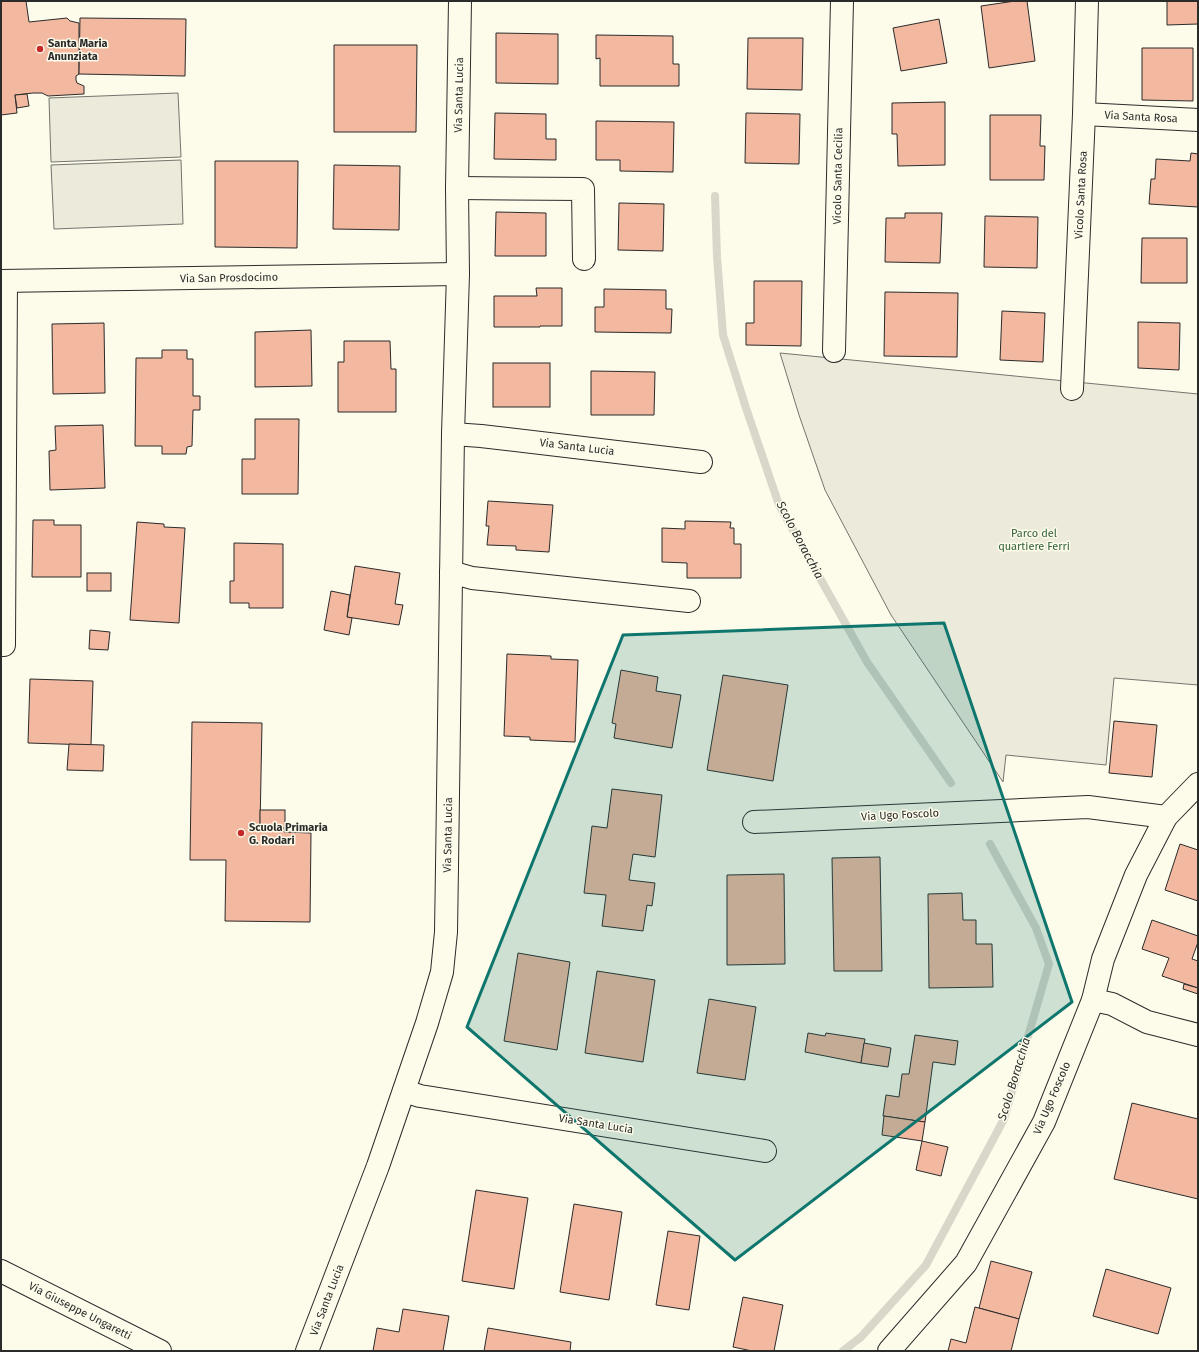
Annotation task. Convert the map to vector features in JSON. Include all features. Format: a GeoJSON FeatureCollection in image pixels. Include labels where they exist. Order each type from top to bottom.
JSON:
{"type":"FeatureCollection","features":[{"type":"Feature","properties":{"kind":"street","name":"Via Santa Lucia"},"geometry":{"type":"LineString","coordinates":[[308,1351],[378,1166],[427,1023],[442,972],[446,932],[453,434],[458,274],[457,188],[460,1]]}},
{"type":"Feature","properties":{"kind":"street","name":"Vicolo Santa Cecilia"},"geometry":{"type":"LineString","coordinates":[[834,351],[842,1]]}},
{"type":"Feature","properties":{"kind":"street","name":"Vicolo Santa Rosa"},"geometry":{"type":"LineString","coordinates":[[1072,389],[1084,114],[1087,1]]}},
{"type":"Feature","properties":{"kind":"street","name":"Via Santa Rosa"},"geometry":{"type":"LineString","coordinates":[[1084,114],[1198,120]]}},
{"type":"Feature","properties":{"kind":"street"},"geometry":{"type":"LineString","coordinates":[[457,188],[583,189],[584,258]]}},
{"type":"Feature","properties":{"kind":"street","name":"Via San Prosdocimo"},"geometry":{"type":"LineString","coordinates":[[4,281],[458,274]]}},
{"type":"Feature","properties":{"kind":"street"},"geometry":{"type":"LineString","coordinates":[[1,645],[4,645],[4,281]]}},
{"type":"Feature","properties":{"kind":"street","name":"Via Santa Lucia"},"geometry":{"type":"LineString","coordinates":[[453,434],[701,462]]}},
{"type":"Feature","properties":{"kind":"street"},"geometry":{"type":"LineString","coordinates":[[452,572],[472,578],[689,601]]}},
{"type":"Feature","properties":{"kind":"street","name":"Via Ugo Foscolo"},"geometry":{"type":"LineString","coordinates":[[889,1351],[966,1263],[1044,1122],[1093,1000],[1104,959],[1136,875],[1166,817],[1198,784]]}},
{"type":"Feature","properties":{"kind":"street","name":"Via Ugo Foscolo"},"geometry":{"type":"LineString","coordinates":[[754,822],[1088,807],[1166,817]]}},
{"type":"Feature","properties":{"kind":"street"},"geometry":{"type":"LineString","coordinates":[[1093,1000],[1112,1004],[1147,1022],[1198,1035]]}},
{"type":"Feature","properties":{"kind":"street","name":"Via Santa Lucia"},"geometry":{"type":"LineString","coordinates":[[404,1092],[420,1096],[765,1150]]}},
{"type":"Feature","properties":{"kind":"street","name":"Via Giuseppe Ungaretti"},"geometry":{"type":"LineString","coordinates":[[1,1271],[160,1351]]}},
{"type":"Feature","properties":{"kind":"highlighted area"},"geometry":{"type":"Polygon","coordinates":[[[944,623],[1072,1002],[735,1260],[467,1027],[623,635],[944,623]]]}},
{"type":"Feature","properties":{"kind":"green space"},"geometry":{"type":"Polygon","coordinates":[[[178,93],[181,157],[51,162],[49,98],[178,93]]]}},
{"type":"Feature","properties":{"kind":"green space"},"geometry":{"type":"Polygon","coordinates":[[[181,160],[183,224],[54,229],[51,165],[181,160]]]}},
{"type":"Feature","properties":{"kind":"green space","name":"Parco del quartiere Ferri"},"geometry":{"type":"Polygon","coordinates":[[[780,353],[1198,394],[1198,685],[1114,678],[1106,765],[1006,755],[1003,782],[891,615],[825,490],[799,415],[780,353]]]}},
{"type":"Feature","properties":{"kind":"building","name":"Santa Maria Anunziata"},"geometry":{"type":"Polygon","coordinates":[[[1,1],[26,1],[29,22],[67,18],[70,21],[79,23],[79,74],[76,76],[76,80],[77,83],[84,86],[84,94],[48,96],[42,93],[33,93],[15,95],[17,113],[1,115],[1,1]]]}},
{"type":"Feature","properties":{"kind":"building"},"geometry":{"type":"Polygon","coordinates":[[[1015,1],[1027,1],[1035,61],[989,68],[981,6],[1015,1]]]}},
{"type":"Feature","properties":{"kind":"building"},"geometry":{"type":"Polygon","coordinates":[[[1167,1],[1198,1],[1198,24],[1167,25],[1167,1]]]}},
{"type":"Feature","properties":{"kind":"building"},"geometry":{"type":"Polygon","coordinates":[[[80,18],[186,19],[185,76],[79,74],[80,18]]]}},
{"type":"Feature","properties":{"kind":"building"},"geometry":{"type":"Polygon","coordinates":[[[939,19],[947,63],[901,71],[893,28],[939,19]]]}},
{"type":"Feature","properties":{"kind":"building"},"geometry":{"type":"Polygon","coordinates":[[[496,33],[558,34],[558,84],[496,83],[496,33]]]}},
{"type":"Feature","properties":{"kind":"building"},"geometry":{"type":"Polygon","coordinates":[[[596,35],[673,36],[673,64],[679,64],[679,86],[600,86],[600,58],[596,59],[596,35]]]}},
{"type":"Feature","properties":{"kind":"building"},"geometry":{"type":"Polygon","coordinates":[[[748,38],[803,38],[802,90],[747,89],[748,38]]]}},
{"type":"Feature","properties":{"kind":"building"},"geometry":{"type":"Polygon","coordinates":[[[334,45],[417,45],[416,132],[334,132],[334,45]]]}},
{"type":"Feature","properties":{"kind":"building"},"geometry":{"type":"Polygon","coordinates":[[[1142,48],[1193,48],[1193,101],[1142,100],[1142,48]]]}},
{"type":"Feature","properties":{"kind":"building"},"geometry":{"type":"Polygon","coordinates":[[[27,94],[29,106],[17,108],[15,95],[27,94]]]}},
{"type":"Feature","properties":{"kind":"building"},"geometry":{"type":"Polygon","coordinates":[[[945,102],[945,165],[898,166],[897,134],[892,134],[892,103],[945,102]]]}},
{"type":"Feature","properties":{"kind":"building"},"geometry":{"type":"Polygon","coordinates":[[[495,113],[546,114],[546,139],[556,139],[556,160],[494,159],[495,113]]]}},
{"type":"Feature","properties":{"kind":"building"},"geometry":{"type":"Polygon","coordinates":[[[746,113],[800,114],[799,164],[745,163],[746,113]]]}},
{"type":"Feature","properties":{"kind":"building"},"geometry":{"type":"Polygon","coordinates":[[[990,115],[1041,115],[1040,146],[1045,146],[1044,180],[990,180],[990,115]]]}},
{"type":"Feature","properties":{"kind":"building"},"geometry":{"type":"Polygon","coordinates":[[[596,121],[674,122],[673,172],[620,171],[620,160],[596,160],[596,121]]]}},
{"type":"Feature","properties":{"kind":"building"},"geometry":{"type":"Polygon","coordinates":[[[1191,153],[1198,154],[1198,207],[1149,204],[1151,179],[1155,179],[1156,159],[1190,161],[1191,153]]]}},
{"type":"Feature","properties":{"kind":"building"},"geometry":{"type":"Polygon","coordinates":[[[215,161],[298,161],[297,248],[215,247],[215,161]]]}},
{"type":"Feature","properties":{"kind":"building"},"geometry":{"type":"Polygon","coordinates":[[[334,165],[400,166],[399,230],[333,229],[334,165]]]}},
{"type":"Feature","properties":{"kind":"building"},"geometry":{"type":"Polygon","coordinates":[[[619,203],[664,204],[663,251],[618,250],[619,203]]]}},
{"type":"Feature","properties":{"kind":"building"},"geometry":{"type":"Polygon","coordinates":[[[496,212],[546,213],[546,256],[495,256],[496,212]]]}},
{"type":"Feature","properties":{"kind":"building"},"geometry":{"type":"Polygon","coordinates":[[[905,213],[942,213],[940,263],[885,262],[886,218],[905,218],[905,213]]]}},
{"type":"Feature","properties":{"kind":"building"},"geometry":{"type":"Polygon","coordinates":[[[985,216],[1038,217],[1037,268],[984,267],[985,216]]]}},
{"type":"Feature","properties":{"kind":"building"},"geometry":{"type":"Polygon","coordinates":[[[1142,238],[1187,238],[1187,283],[1141,283],[1142,238]]]}},
{"type":"Feature","properties":{"kind":"building"},"geometry":{"type":"Polygon","coordinates":[[[754,281],[802,281],[801,346],[746,345],[746,323],[754,323],[754,281]]]}},
{"type":"Feature","properties":{"kind":"building"},"geometry":{"type":"Polygon","coordinates":[[[536,288],[562,288],[562,326],[494,327],[494,296],[537,296],[536,288]]]}},
{"type":"Feature","properties":{"kind":"building"},"geometry":{"type":"Polygon","coordinates":[[[604,289],[666,290],[666,309],[672,309],[671,333],[595,332],[595,307],[604,307],[604,289]]]}},
{"type":"Feature","properties":{"kind":"building"},"geometry":{"type":"Polygon","coordinates":[[[885,292],[958,293],[957,357],[884,356],[885,292]]]}},
{"type":"Feature","properties":{"kind":"building"},"geometry":{"type":"Polygon","coordinates":[[[1002,311],[1045,313],[1043,362],[1000,360],[1002,311]]]}},
{"type":"Feature","properties":{"kind":"building"},"geometry":{"type":"Polygon","coordinates":[[[1138,322],[1180,323],[1179,370],[1138,368],[1138,322]]]}},
{"type":"Feature","properties":{"kind":"building"},"geometry":{"type":"Polygon","coordinates":[[[104,323],[105,393],[53,394],[52,324],[104,323]]]}},
{"type":"Feature","properties":{"kind":"building"},"geometry":{"type":"Polygon","coordinates":[[[311,330],[312,386],[255,387],[255,332],[311,330]]]}},
{"type":"Feature","properties":{"kind":"building"},"geometry":{"type":"Polygon","coordinates":[[[344,341],[390,341],[391,369],[396,369],[396,412],[338,412],[338,362],[344,362],[344,341]]]}},
{"type":"Feature","properties":{"kind":"building"},"geometry":{"type":"Polygon","coordinates":[[[162,350],[187,350],[187,359],[193,359],[193,396],[200,396],[200,410],[193,410],[192,446],[187,447],[186,454],[162,454],[162,446],[135,446],[136,358],[162,358],[162,350]]]}},
{"type":"Feature","properties":{"kind":"building"},"geometry":{"type":"Polygon","coordinates":[[[493,363],[550,363],[550,407],[493,407],[493,363]]]}},
{"type":"Feature","properties":{"kind":"building"},"geometry":{"type":"Polygon","coordinates":[[[591,371],[655,372],[654,415],[591,415],[591,371]]]}},
{"type":"Feature","properties":{"kind":"building"},"geometry":{"type":"Polygon","coordinates":[[[255,419],[299,419],[298,494],[242,494],[242,459],[255,459],[255,419]]]}},
{"type":"Feature","properties":{"kind":"building"},"geometry":{"type":"Polygon","coordinates":[[[103,425],[105,488],[50,490],[49,451],[56,450],[55,426],[103,425]]]}},
{"type":"Feature","properties":{"kind":"building"},"geometry":{"type":"Polygon","coordinates":[[[488,501],[553,505],[549,552],[516,550],[516,546],[487,545],[489,526],[486,526],[488,501]]]}},
{"type":"Feature","properties":{"kind":"building"},"geometry":{"type":"Polygon","coordinates":[[[33,520],[54,520],[54,525],[81,525],[81,577],[32,577],[33,520]]]}},
{"type":"Feature","properties":{"kind":"building"},"geometry":{"type":"Polygon","coordinates":[[[685,521],[731,522],[730,528],[734,528],[734,544],[741,544],[741,578],[687,578],[687,563],[662,562],[662,528],[685,529],[685,521]]]}},
{"type":"Feature","properties":{"kind":"building"},"geometry":{"type":"Polygon","coordinates":[[[137,522],[164,524],[164,527],[185,528],[179,623],[130,620],[137,522]]]}},
{"type":"Feature","properties":{"kind":"building"},"geometry":{"type":"Polygon","coordinates":[[[234,543],[283,544],[283,608],[249,608],[249,603],[230,603],[230,581],[234,581],[234,543]]]}},
{"type":"Feature","properties":{"kind":"building"},"geometry":{"type":"Polygon","coordinates":[[[355,566],[400,573],[395,604],[403,605],[399,625],[347,617],[355,566]]]}},
{"type":"Feature","properties":{"kind":"building"},"geometry":{"type":"Polygon","coordinates":[[[87,573],[111,573],[111,591],[87,591],[87,573]]]}},
{"type":"Feature","properties":{"kind":"building"},"geometry":{"type":"Polygon","coordinates":[[[331,591],[350,595],[347,617],[352,618],[349,635],[324,630],[331,591]]]}},
{"type":"Feature","properties":{"kind":"building"},"geometry":{"type":"Polygon","coordinates":[[[90,630],[110,632],[108,650],[89,649],[90,630]]]}},
{"type":"Feature","properties":{"kind":"building"},"geometry":{"type":"Polygon","coordinates":[[[507,654],[551,656],[551,659],[578,660],[575,742],[530,740],[530,737],[504,736],[507,654]]]}},
{"type":"Feature","properties":{"kind":"building"},"geometry":{"type":"Polygon","coordinates":[[[621,670],[658,677],[656,691],[681,695],[672,748],[614,738],[616,724],[612,723],[621,670]]]}},
{"type":"Feature","properties":{"kind":"building"},"geometry":{"type":"Polygon","coordinates":[[[723,675],[788,685],[773,781],[707,770],[723,675]]]}},
{"type":"Feature","properties":{"kind":"building"},"geometry":{"type":"Polygon","coordinates":[[[30,679],[93,681],[91,745],[28,743],[30,679]]]}},
{"type":"Feature","properties":{"kind":"building"},"geometry":{"type":"Polygon","coordinates":[[[1114,721],[1157,725],[1152,777],[1109,773],[1114,721]]]}},
{"type":"Feature","properties":{"kind":"building"},"geometry":{"type":"Polygon","coordinates":[[[192,722],[262,723],[260,828],[285,828],[284,832],[311,833],[310,922],[225,921],[226,860],[190,860],[192,722]]]}},
{"type":"Feature","properties":{"kind":"building"},"geometry":{"type":"Polygon","coordinates":[[[69,744],[104,745],[103,771],[67,770],[69,744]]]}},
{"type":"Feature","properties":{"kind":"building"},"geometry":{"type":"Polygon","coordinates":[[[612,789],[662,795],[655,857],[633,854],[629,880],[655,883],[652,906],[647,905],[643,931],[602,926],[606,895],[584,893],[592,826],[607,828],[612,789]]]}},
{"type":"Feature","properties":{"kind":"building"},"geometry":{"type":"Polygon","coordinates":[[[260,810],[285,810],[285,828],[260,828],[260,810]]]}},
{"type":"Feature","properties":{"kind":"building"},"geometry":{"type":"Polygon","coordinates":[[[1180,844],[1198,850],[1198,901],[1165,890],[1180,844]]]}},
{"type":"Feature","properties":{"kind":"building"},"geometry":{"type":"Polygon","coordinates":[[[880,857],[882,971],[834,971],[832,858],[880,857]]]}},
{"type":"Feature","properties":{"kind":"building"},"geometry":{"type":"Polygon","coordinates":[[[784,874],[785,964],[727,965],[727,875],[784,874]]]}},
{"type":"Feature","properties":{"kind":"building"},"geometry":{"type":"Polygon","coordinates":[[[962,893],[963,920],[976,920],[976,944],[992,944],[993,987],[929,988],[928,894],[962,893]]]}},
{"type":"Feature","properties":{"kind":"building"},"geometry":{"type":"Polygon","coordinates":[[[1152,920],[1198,936],[1198,942],[1192,959],[1198,961],[1198,988],[1162,976],[1169,958],[1142,949],[1152,920]]]}},
{"type":"Feature","properties":{"kind":"building"},"geometry":{"type":"Polygon","coordinates":[[[518,953],[570,962],[557,1050],[504,1041],[518,953]]]}},
{"type":"Feature","properties":{"kind":"building"},"geometry":{"type":"Polygon","coordinates":[[[597,971],[655,980],[643,1062],[585,1053],[597,971]]]}},
{"type":"Feature","properties":{"kind":"building"},"geometry":{"type":"Polygon","coordinates":[[[1184,984],[1198,988],[1198,994],[1183,989],[1184,984]]]}},
{"type":"Feature","properties":{"kind":"building"},"geometry":{"type":"Polygon","coordinates":[[[709,999],[756,1007],[745,1080],[697,1073],[709,999]]]}},
{"type":"Feature","properties":{"kind":"building"},"geometry":{"type":"Polygon","coordinates":[[[808,1033],[825,1036],[826,1033],[865,1039],[861,1063],[805,1052],[808,1033]]]}},
{"type":"Feature","properties":{"kind":"building"},"geometry":{"type":"Polygon","coordinates":[[[915,1035],[958,1041],[955,1065],[933,1062],[925,1122],[883,1116],[886,1095],[899,1097],[902,1074],[909,1074],[915,1035]]]}},
{"type":"Feature","properties":{"kind":"building"},"geometry":{"type":"Polygon","coordinates":[[[864,1043],[891,1048],[888,1067],[861,1063],[864,1043]]]}},
{"type":"Feature","properties":{"kind":"building"},"geometry":{"type":"Polygon","coordinates":[[[1132,1103],[1198,1119],[1198,1199],[1114,1179],[1132,1103]]]}},
{"type":"Feature","properties":{"kind":"building"},"geometry":{"type":"Polygon","coordinates":[[[884,1116],[925,1122],[922,1141],[882,1135],[884,1116]]]}},
{"type":"Feature","properties":{"kind":"building"},"geometry":{"type":"Polygon","coordinates":[[[922,1141],[948,1147],[941,1176],[916,1170],[922,1141]]]}},
{"type":"Feature","properties":{"kind":"building"},"geometry":{"type":"Polygon","coordinates":[[[476,1190],[528,1198],[514,1289],[462,1281],[476,1190]]]}},
{"type":"Feature","properties":{"kind":"building"},"geometry":{"type":"Polygon","coordinates":[[[574,1204],[622,1212],[609,1300],[560,1292],[574,1204]]]}},
{"type":"Feature","properties":{"kind":"building"},"geometry":{"type":"Polygon","coordinates":[[[668,1231],[700,1236],[689,1310],[656,1305],[668,1231]]]}},
{"type":"Feature","properties":{"kind":"building"},"geometry":{"type":"Polygon","coordinates":[[[991,1261],[1032,1272],[1019,1319],[979,1308],[991,1261]]]}},
{"type":"Feature","properties":{"kind":"building"},"geometry":{"type":"Polygon","coordinates":[[[1106,1269],[1171,1288],[1158,1334],[1093,1316],[1106,1269]]]}},
{"type":"Feature","properties":{"kind":"building"},"geometry":{"type":"Polygon","coordinates":[[[743,1297],[783,1305],[774,1351],[752,1351],[733,1347],[743,1297]]]}},
{"type":"Feature","properties":{"kind":"building"},"geometry":{"type":"Polygon","coordinates":[[[975,1307],[1019,1319],[1011,1351],[948,1351],[951,1339],[966,1343],[975,1307]]]}},
{"type":"Feature","properties":{"kind":"building"},"geometry":{"type":"Polygon","coordinates":[[[403,1309],[449,1316],[443,1351],[373,1351],[377,1328],[399,1332],[403,1309]]]}},
{"type":"Feature","properties":{"kind":"building"},"geometry":{"type":"Polygon","coordinates":[[[488,1328],[571,1342],[570,1351],[484,1351],[488,1328]]]}},
{"type":"Feature","properties":{"kind":"waterway","name":"Scolo Boracchia"},"geometry":{"type":"LineString","coordinates":[[715,196],[717,257],[723,335],[779,505],[867,662],[951,783]]}},
{"type":"Feature","properties":{"kind":"waterway","name":"Scolo Boracchia"},"geometry":{"type":"LineString","coordinates":[[843,1351],[861,1337],[926,1265],[1004,1119],[1049,964],[1036,928],[990,844]]}},
{"type":"Feature","properties":{"kind":"place","name":"Santa Maria Anunziata"},"geometry":{"type":"Point","coordinates":[40,49]}},
{"type":"Feature","properties":{"kind":"place","name":"Scuola Primaria G. Rodari"},"geometry":{"type":"Point","coordinates":[241,833]}}]}
